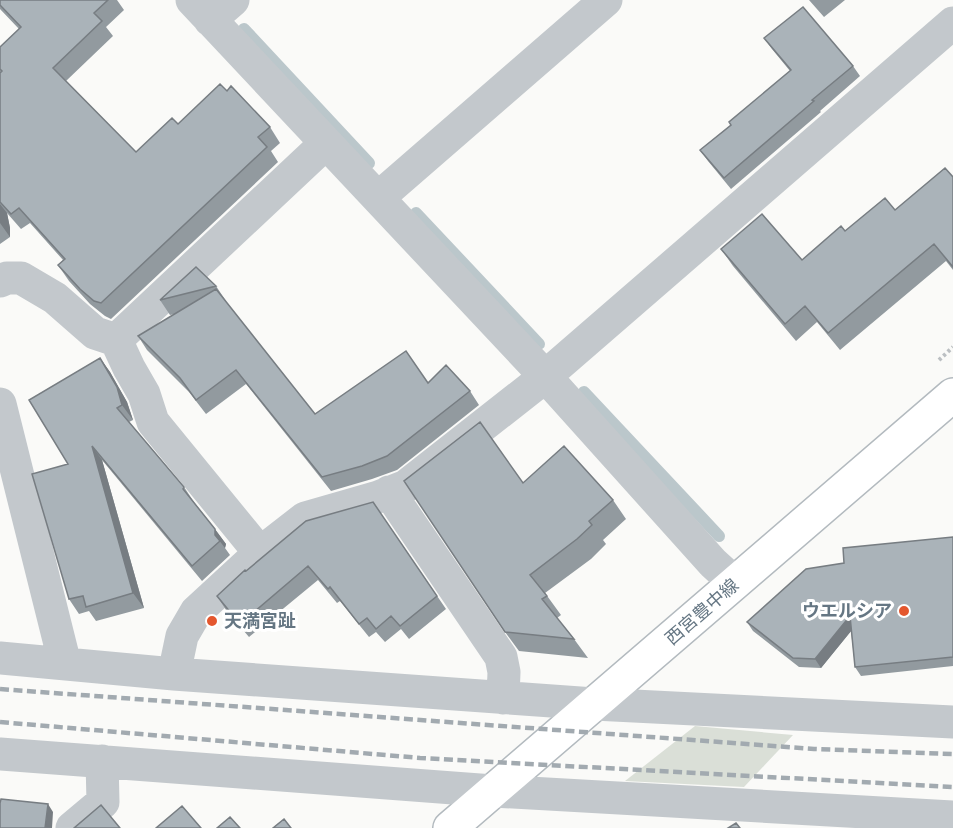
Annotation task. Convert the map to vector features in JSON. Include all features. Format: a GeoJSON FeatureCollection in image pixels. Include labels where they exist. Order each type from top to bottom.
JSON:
{"type":"FeatureCollection","features":[{"type":"Feature","properties":{"kind":"main road","name":"西宮豊中線"},"geometry":{"type":"LineString","coordinates":[[450,828],[953,394]]}},
{"type":"Feature","properties":{"kind":"street"},"geometry":{"type":"LineString","coordinates":[[378,198],[606,0]]}},
{"type":"Feature","properties":{"kind":"street"},"geometry":{"type":"LineString","coordinates":[[212,7],[326,142],[545,376],[713,563],[735,583]]}},
{"type":"Feature","properties":{"kind":"street"},"geometry":{"type":"LineString","coordinates":[[174,674],[182,636],[196,612],[260,553],[305,518],[406,486],[545,376],[953,23]]}},
{"type":"Feature","properties":{"kind":"street"},"geometry":{"type":"LineString","coordinates":[[116,340],[326,142]]}},
{"type":"Feature","properties":{"kind":"street"},"geometry":{"type":"LineString","coordinates":[[0,281],[7,278],[21,278],[55,298],[95,333],[116,340],[144,394],[153,422],[260,553]]}},
{"type":"Feature","properties":{"kind":"street"},"geometry":{"type":"LineString","coordinates":[[2,415],[66,664]]}},
{"type":"Feature","properties":{"kind":"street"},"geometry":{"type":"LineString","coordinates":[[389,492],[501,657],[504,672],[502,698]]}},
{"type":"Feature","properties":{"kind":"street"},"geometry":{"type":"LineString","coordinates":[[0,658],[174,674],[502,698],[953,722]]}},
{"type":"Feature","properties":{"kind":"street"},"geometry":{"type":"LineString","coordinates":[[0,754],[842,819],[953,817]]}},
{"type":"Feature","properties":{"kind":"street"},"geometry":{"type":"LineString","coordinates":[[72,828],[104,802],[102,761]]}},
{"type":"Feature","properties":{"kind":"shaded area"},"geometry":{"type":"Polygon","coordinates":[[[695,726],[793,735],[744,787],[625,781],[695,726]]]}},
{"type":"Feature","properties":{"kind":"building"},"geometry":{"type":"Polygon","coordinates":[[[0,0],[108,0],[94,13],[102,21],[53,68],[136,152],[172,118],[178,124],[220,84],[227,91],[231,86],[270,127],[258,137],[267,147],[101,303],[94,301],[80,289],[58,265],[65,259],[19,208],[11,214],[0,202],[0,73],[2,71],[0,69],[0,47],[21,27],[0,5],[0,0]]]}},
{"type":"Feature","properties":{"kind":"building"},"geometry":{"type":"Polygon","coordinates":[[[803,7],[853,66],[724,178],[700,150],[731,125],[729,122],[791,70],[764,38],[803,7]]]}},
{"type":"Feature","properties":{"kind":"building"},"geometry":{"type":"Polygon","coordinates":[[[945,168],[953,177],[953,267],[934,244],[828,333],[805,306],[785,324],[721,249],[762,214],[802,260],[841,226],[845,231],[885,198],[895,210],[945,168]]]}},
{"type":"Feature","properties":{"kind":"building"},"geometry":{"type":"Polygon","coordinates":[[[196,267],[216,286],[160,300],[196,267]]]}},
{"type":"Feature","properties":{"kind":"building"},"geometry":{"type":"Polygon","coordinates":[[[216,289],[315,414],[406,351],[428,383],[446,365],[470,391],[387,456],[362,466],[322,477],[236,370],[196,400],[180,378],[138,336],[216,289]]]}},
{"type":"Feature","properties":{"kind":"building"},"geometry":{"type":"Polygon","coordinates":[[[100,358],[117,387],[122,405],[117,408],[184,487],[183,489],[215,529],[215,535],[220,541],[192,566],[92,446],[133,593],[86,607],[83,596],[69,599],[32,474],[68,464],[29,400],[100,358]]]}},
{"type":"Feature","properties":{"kind":"building"},"geometry":{"type":"Polygon","coordinates":[[[480,422],[523,483],[564,446],[613,500],[589,521],[592,525],[577,539],[530,575],[547,596],[542,599],[574,639],[505,632],[404,481],[480,422]]]}},
{"type":"Feature","properties":{"kind":"building"},"geometry":{"type":"Polygon","coordinates":[[[373,502],[437,596],[400,626],[391,616],[376,629],[367,618],[359,624],[330,587],[328,589],[308,566],[240,624],[217,596],[245,570],[306,521],[373,502]]]}},
{"type":"Feature","properties":{"kind":"building"},"geometry":{"type":"Polygon","coordinates":[[[953,537],[953,657],[855,667],[850,616],[815,659],[793,658],[747,622],[806,569],[844,563],[843,548],[953,537]]]}},
{"type":"Feature","properties":{"kind":"building"},"geometry":{"type":"Polygon","coordinates":[[[1,799],[48,804],[45,828],[0,828],[1,799]]]}},
{"type":"Feature","properties":{"kind":"building"},"geometry":{"type":"Polygon","coordinates":[[[101,805],[120,828],[74,828],[101,805]]]}},
{"type":"Feature","properties":{"kind":"building"},"geometry":{"type":"Polygon","coordinates":[[[182,806],[201,828],[156,828],[182,806]]]}},
{"type":"Feature","properties":{"kind":"building"},"geometry":{"type":"Polygon","coordinates":[[[230,817],[240,828],[217,828],[230,817]]]}},
{"type":"Feature","properties":{"kind":"building"},"geometry":{"type":"Polygon","coordinates":[[[284,819],[291,828],[273,828],[284,819]]]}},
{"type":"Feature","properties":{"kind":"building"},"geometry":{"type":"Polygon","coordinates":[[[736,823],[740,828],[728,828],[736,823]]]}},
{"type":"Feature","properties":{"kind":"waterway"},"geometry":{"type":"LineString","coordinates":[[244,29],[369,163]]}},
{"type":"Feature","properties":{"kind":"waterway"},"geometry":{"type":"LineString","coordinates":[[416,213],[539,344]]}},
{"type":"Feature","properties":{"kind":"waterway"},"geometry":{"type":"LineString","coordinates":[[584,392],[719,536]]}},
{"type":"Feature","properties":{"kind":"railway"},"geometry":{"type":"LineString","coordinates":[[0,689],[814,749],[953,754]]}},
{"type":"Feature","properties":{"kind":"railway"},"geometry":{"type":"LineString","coordinates":[[0,722],[420,758],[953,787]]}},
{"type":"Feature","properties":{"kind":"place","name":"ウエルシア"},"geometry":{"type":"Point","coordinates":[904,611]}},
{"type":"Feature","properties":{"kind":"place","name":"天満宮趾"},"geometry":{"type":"Point","coordinates":[212,621]}}]}
